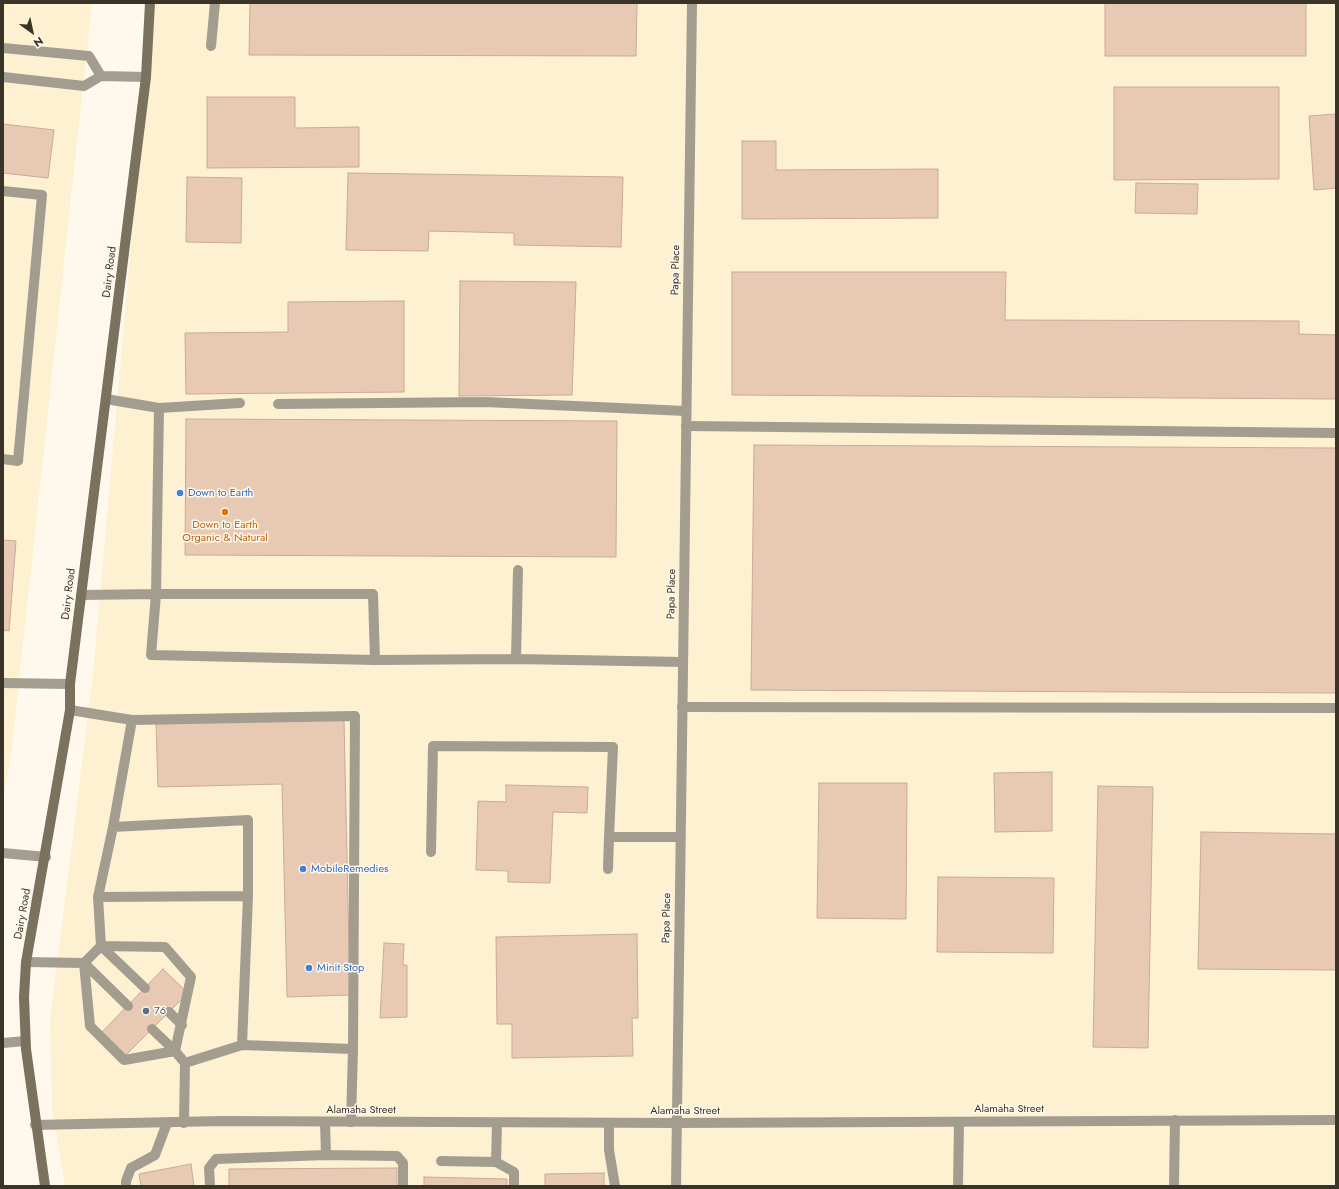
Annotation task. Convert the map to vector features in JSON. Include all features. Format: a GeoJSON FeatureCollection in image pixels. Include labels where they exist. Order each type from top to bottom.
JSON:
{"type":"FeatureCollection","features":[{"type":"Feature","properties":{"kind":"main road","name":"Dairy Road"},"geometry":{"type":"LineString","coordinates":[[45,1186],[35,1125],[25,1041],[24,997],[26,962],[46,857],[70,710],[70,684],[146,78],[150,3]]}},
{"type":"Feature","properties":{"kind":"street"},"geometry":{"type":"LineString","coordinates":[[211,46],[215,3]]}},
{"type":"Feature","properties":{"kind":"street","name":"Papa Place"},"geometry":{"type":"LineString","coordinates":[[676,1186],[692,3]]}},
{"type":"Feature","properties":{"kind":"street"},"geometry":{"type":"LineString","coordinates":[[3,48],[89,56],[101,76]]}},
{"type":"Feature","properties":{"kind":"street"},"geometry":{"type":"LineString","coordinates":[[3,77],[84,86],[101,76],[146,78]]}},
{"type":"Feature","properties":{"kind":"street"},"geometry":{"type":"LineString","coordinates":[[3,191],[42,195],[18,461],[3,459]]}},
{"type":"Feature","properties":{"kind":"street"},"geometry":{"type":"LineString","coordinates":[[106,399],[159,408],[240,404]]}},
{"type":"Feature","properties":{"kind":"street"},"geometry":{"type":"LineString","coordinates":[[278,404],[485,402],[686,411]]}},
{"type":"Feature","properties":{"kind":"street"},"geometry":{"type":"LineString","coordinates":[[159,408],[156,594],[151,656],[374,660],[516,659],[683,662]]}},
{"type":"Feature","properties":{"kind":"street"},"geometry":{"type":"LineString","coordinates":[[686,426],[1336,433]]}},
{"type":"Feature","properties":{"kind":"street"},"geometry":{"type":"LineString","coordinates":[[516,659],[518,570]]}},
{"type":"Feature","properties":{"kind":"street"},"geometry":{"type":"LineString","coordinates":[[81,595],[373,594],[374,660]]}},
{"type":"Feature","properties":{"kind":"street"},"geometry":{"type":"LineString","coordinates":[[3,683],[70,684]]}},
{"type":"Feature","properties":{"kind":"street"},"geometry":{"type":"LineString","coordinates":[[682,707],[1336,708]]}},
{"type":"Feature","properties":{"kind":"street"},"geometry":{"type":"LineString","coordinates":[[70,710],[132,720],[355,716],[353,1049],[351,1122]]}},
{"type":"Feature","properties":{"kind":"street"},"geometry":{"type":"LineString","coordinates":[[132,720],[113,826],[98,897],[101,946],[145,988]]}},
{"type":"Feature","properties":{"kind":"street"},"geometry":{"type":"LineString","coordinates":[[431,852],[433,746],[613,747],[608,869]]}},
{"type":"Feature","properties":{"kind":"street"},"geometry":{"type":"LineString","coordinates":[[113,826],[248,820],[248,896],[242,1045]]}},
{"type":"Feature","properties":{"kind":"street"},"geometry":{"type":"LineString","coordinates":[[609,837],[680,837]]}},
{"type":"Feature","properties":{"kind":"street"},"geometry":{"type":"LineString","coordinates":[[3,853],[46,857]]}},
{"type":"Feature","properties":{"kind":"street"},"geometry":{"type":"LineString","coordinates":[[98,897],[248,896]]}},
{"type":"Feature","properties":{"kind":"street"},"geometry":{"type":"LineString","coordinates":[[84,963],[101,946],[164,947],[191,977],[182,1025],[175,1051]]}},
{"type":"Feature","properties":{"kind":"street"},"geometry":{"type":"LineString","coordinates":[[26,962],[84,963],[128,1006]]}},
{"type":"Feature","properties":{"kind":"street"},"geometry":{"type":"LineString","coordinates":[[84,963],[90,1026],[124,1060],[175,1051]]}},
{"type":"Feature","properties":{"kind":"street"},"geometry":{"type":"LineString","coordinates":[[169,1012],[182,1025]]}},
{"type":"Feature","properties":{"kind":"street"},"geometry":{"type":"LineString","coordinates":[[152,1029],[185,1063],[184,1123]]}},
{"type":"Feature","properties":{"kind":"street"},"geometry":{"type":"LineString","coordinates":[[3,1043],[25,1041]]}},
{"type":"Feature","properties":{"kind":"street"},"geometry":{"type":"LineString","coordinates":[[185,1063],[242,1045],[353,1049]]}},
{"type":"Feature","properties":{"kind":"street"},"geometry":{"type":"LineString","coordinates":[[1174,1186],[1175,1120]]}},
{"type":"Feature","properties":{"kind":"street","name":"Alamaha Street"},"geometry":{"type":"LineString","coordinates":[[35,1125],[222,1121],[676,1124],[1336,1120]]}},
{"type":"Feature","properties":{"kind":"street"},"geometry":{"type":"LineString","coordinates":[[325,1122],[326,1155]]}},
{"type":"Feature","properties":{"kind":"street"},"geometry":{"type":"LineString","coordinates":[[958,1186],[959,1122]]}},
{"type":"Feature","properties":{"kind":"street"},"geometry":{"type":"LineString","coordinates":[[126,1186],[126,1181],[131,1168],[155,1155],[166,1123]]}},
{"type":"Feature","properties":{"kind":"street"},"geometry":{"type":"LineString","coordinates":[[496,1162],[497,1123]]}},
{"type":"Feature","properties":{"kind":"street"},"geometry":{"type":"LineString","coordinates":[[610,1123],[609,1150],[615,1186]]}},
{"type":"Feature","properties":{"kind":"street"},"geometry":{"type":"LineString","coordinates":[[210,1186],[209,1168],[216,1158],[326,1155],[397,1156],[403,1163],[403,1186]]}},
{"type":"Feature","properties":{"kind":"street"},"geometry":{"type":"LineString","coordinates":[[441,1161],[496,1162],[514,1172],[514,1186]]}},
{"type":"Feature","properties":{"kind":"shaded area"},"geometry":{"type":"Polygon","coordinates":[[[3,3],[92,3],[12,746],[3,800],[3,3]]]}},
{"type":"Feature","properties":{"kind":"shaded area"},"geometry":{"type":"Polygon","coordinates":[[[150,3],[1336,3],[1336,1186],[65,1186],[52,1110],[50,1021],[93,673],[146,77],[150,3]]]}},
{"type":"Feature","properties":{"kind":"building"},"geometry":{"type":"Polygon","coordinates":[[[250,3],[637,3],[636,56],[249,55],[250,3]]]}},
{"type":"Feature","properties":{"kind":"building"},"geometry":{"type":"Polygon","coordinates":[[[1105,3],[1306,3],[1306,56],[1105,56],[1105,3]]]}},
{"type":"Feature","properties":{"kind":"building"},"geometry":{"type":"Polygon","coordinates":[[[1114,87],[1279,87],[1279,179],[1114,180],[1114,87]]]}},
{"type":"Feature","properties":{"kind":"building"},"geometry":{"type":"Polygon","coordinates":[[[207,97],[295,97],[295,128],[359,127],[359,167],[207,168],[207,97]]]}},
{"type":"Feature","properties":{"kind":"building"},"geometry":{"type":"Polygon","coordinates":[[[1336,114],[1336,188],[1314,190],[1309,116],[1336,114]]]}},
{"type":"Feature","properties":{"kind":"building"},"geometry":{"type":"Polygon","coordinates":[[[3,124],[54,130],[48,178],[3,173],[3,124]]]}},
{"type":"Feature","properties":{"kind":"building"},"geometry":{"type":"Polygon","coordinates":[[[742,141],[776,141],[776,170],[938,169],[938,218],[742,219],[742,141]]]}},
{"type":"Feature","properties":{"kind":"building"},"geometry":{"type":"Polygon","coordinates":[[[348,173],[623,177],[621,247],[514,245],[514,233],[429,231],[428,251],[346,250],[348,173]]]}},
{"type":"Feature","properties":{"kind":"building"},"geometry":{"type":"Polygon","coordinates":[[[187,177],[242,178],[241,243],[186,242],[187,177]]]}},
{"type":"Feature","properties":{"kind":"building"},"geometry":{"type":"Polygon","coordinates":[[[1136,183],[1198,184],[1197,214],[1135,213],[1136,183]]]}},
{"type":"Feature","properties":{"kind":"building"},"geometry":{"type":"Polygon","coordinates":[[[732,272],[1006,272],[1005,320],[1299,321],[1299,334],[1336,335],[1336,399],[732,395],[732,272]]]}},
{"type":"Feature","properties":{"kind":"building"},"geometry":{"type":"Polygon","coordinates":[[[460,281],[576,282],[572,395],[459,396],[460,281]]]}},
{"type":"Feature","properties":{"kind":"building"},"geometry":{"type":"Polygon","coordinates":[[[404,301],[404,392],[186,394],[185,333],[288,332],[288,302],[404,301]]]}},
{"type":"Feature","properties":{"kind":"building"},"geometry":{"type":"Polygon","coordinates":[[[186,419],[617,421],[616,557],[185,555],[186,419]]]}},
{"type":"Feature","properties":{"kind":"building"},"geometry":{"type":"Polygon","coordinates":[[[754,445],[1336,448],[1336,693],[751,690],[754,445]]]}},
{"type":"Feature","properties":{"kind":"building"},"geometry":{"type":"Polygon","coordinates":[[[3,540],[16,541],[9,631],[3,630],[3,540]]]}},
{"type":"Feature","properties":{"kind":"building"},"geometry":{"type":"Polygon","coordinates":[[[344,719],[350,995],[287,997],[282,784],[158,787],[156,724],[344,719]]]}},
{"type":"Feature","properties":{"kind":"building"},"geometry":{"type":"Polygon","coordinates":[[[1052,772],[1052,831],[995,832],[994,773],[1052,772]]]}},
{"type":"Feature","properties":{"kind":"building"},"geometry":{"type":"Polygon","coordinates":[[[819,783],[907,783],[906,919],[817,918],[819,783]]]}},
{"type":"Feature","properties":{"kind":"building"},"geometry":{"type":"Polygon","coordinates":[[[506,785],[588,787],[587,813],[553,812],[550,883],[508,882],[508,871],[476,870],[478,801],[506,802],[506,785]]]}},
{"type":"Feature","properties":{"kind":"building"},"geometry":{"type":"Polygon","coordinates":[[[1098,786],[1153,787],[1148,1048],[1093,1047],[1098,786]]]}},
{"type":"Feature","properties":{"kind":"building"},"geometry":{"type":"Polygon","coordinates":[[[1201,832],[1336,834],[1336,970],[1198,969],[1201,832]]]}},
{"type":"Feature","properties":{"kind":"building"},"geometry":{"type":"Polygon","coordinates":[[[938,877],[1054,878],[1053,953],[937,952],[938,877]]]}},
{"type":"Feature","properties":{"kind":"building"},"geometry":{"type":"Polygon","coordinates":[[[637,934],[638,1018],[632,1018],[633,1056],[512,1058],[512,1024],[497,1024],[496,937],[637,934]]]}},
{"type":"Feature","properties":{"kind":"building"},"geometry":{"type":"Polygon","coordinates":[[[384,943],[404,944],[403,965],[407,965],[407,1017],[380,1018],[384,943]]]}},
{"type":"Feature","properties":{"kind":"building"},"geometry":{"type":"Polygon","coordinates":[[[163,969],[188,993],[126,1055],[102,1032],[163,969]]]}},
{"type":"Feature","properties":{"kind":"building"},"geometry":{"type":"Polygon","coordinates":[[[191,1164],[194,1186],[141,1186],[139,1174],[191,1164]]]}},
{"type":"Feature","properties":{"kind":"building"},"geometry":{"type":"Polygon","coordinates":[[[397,1168],[397,1186],[229,1186],[229,1169],[397,1168]]]}},
{"type":"Feature","properties":{"kind":"building"},"geometry":{"type":"Polygon","coordinates":[[[604,1173],[604,1186],[545,1186],[545,1174],[604,1173]]]}},
{"type":"Feature","properties":{"kind":"building"},"geometry":{"type":"Polygon","coordinates":[[[424,1177],[507,1179],[507,1186],[424,1186],[424,1177]]]}},
{"type":"Feature","properties":{"kind":"place","name":"Down to Earth"},"geometry":{"type":"Point","coordinates":[180,493]}},
{"type":"Feature","properties":{"kind":"place","name":"Down to Earth Organic & Natural"},"geometry":{"type":"Point","coordinates":[225,512]}},
{"type":"Feature","properties":{"kind":"place","name":"MobileRemedies"},"geometry":{"type":"Point","coordinates":[303,869]}},
{"type":"Feature","properties":{"kind":"place","name":"Minit Stop"},"geometry":{"type":"Point","coordinates":[309,968]}},
{"type":"Feature","properties":{"kind":"place","name":"76"},"geometry":{"type":"Point","coordinates":[146,1011]}}]}
